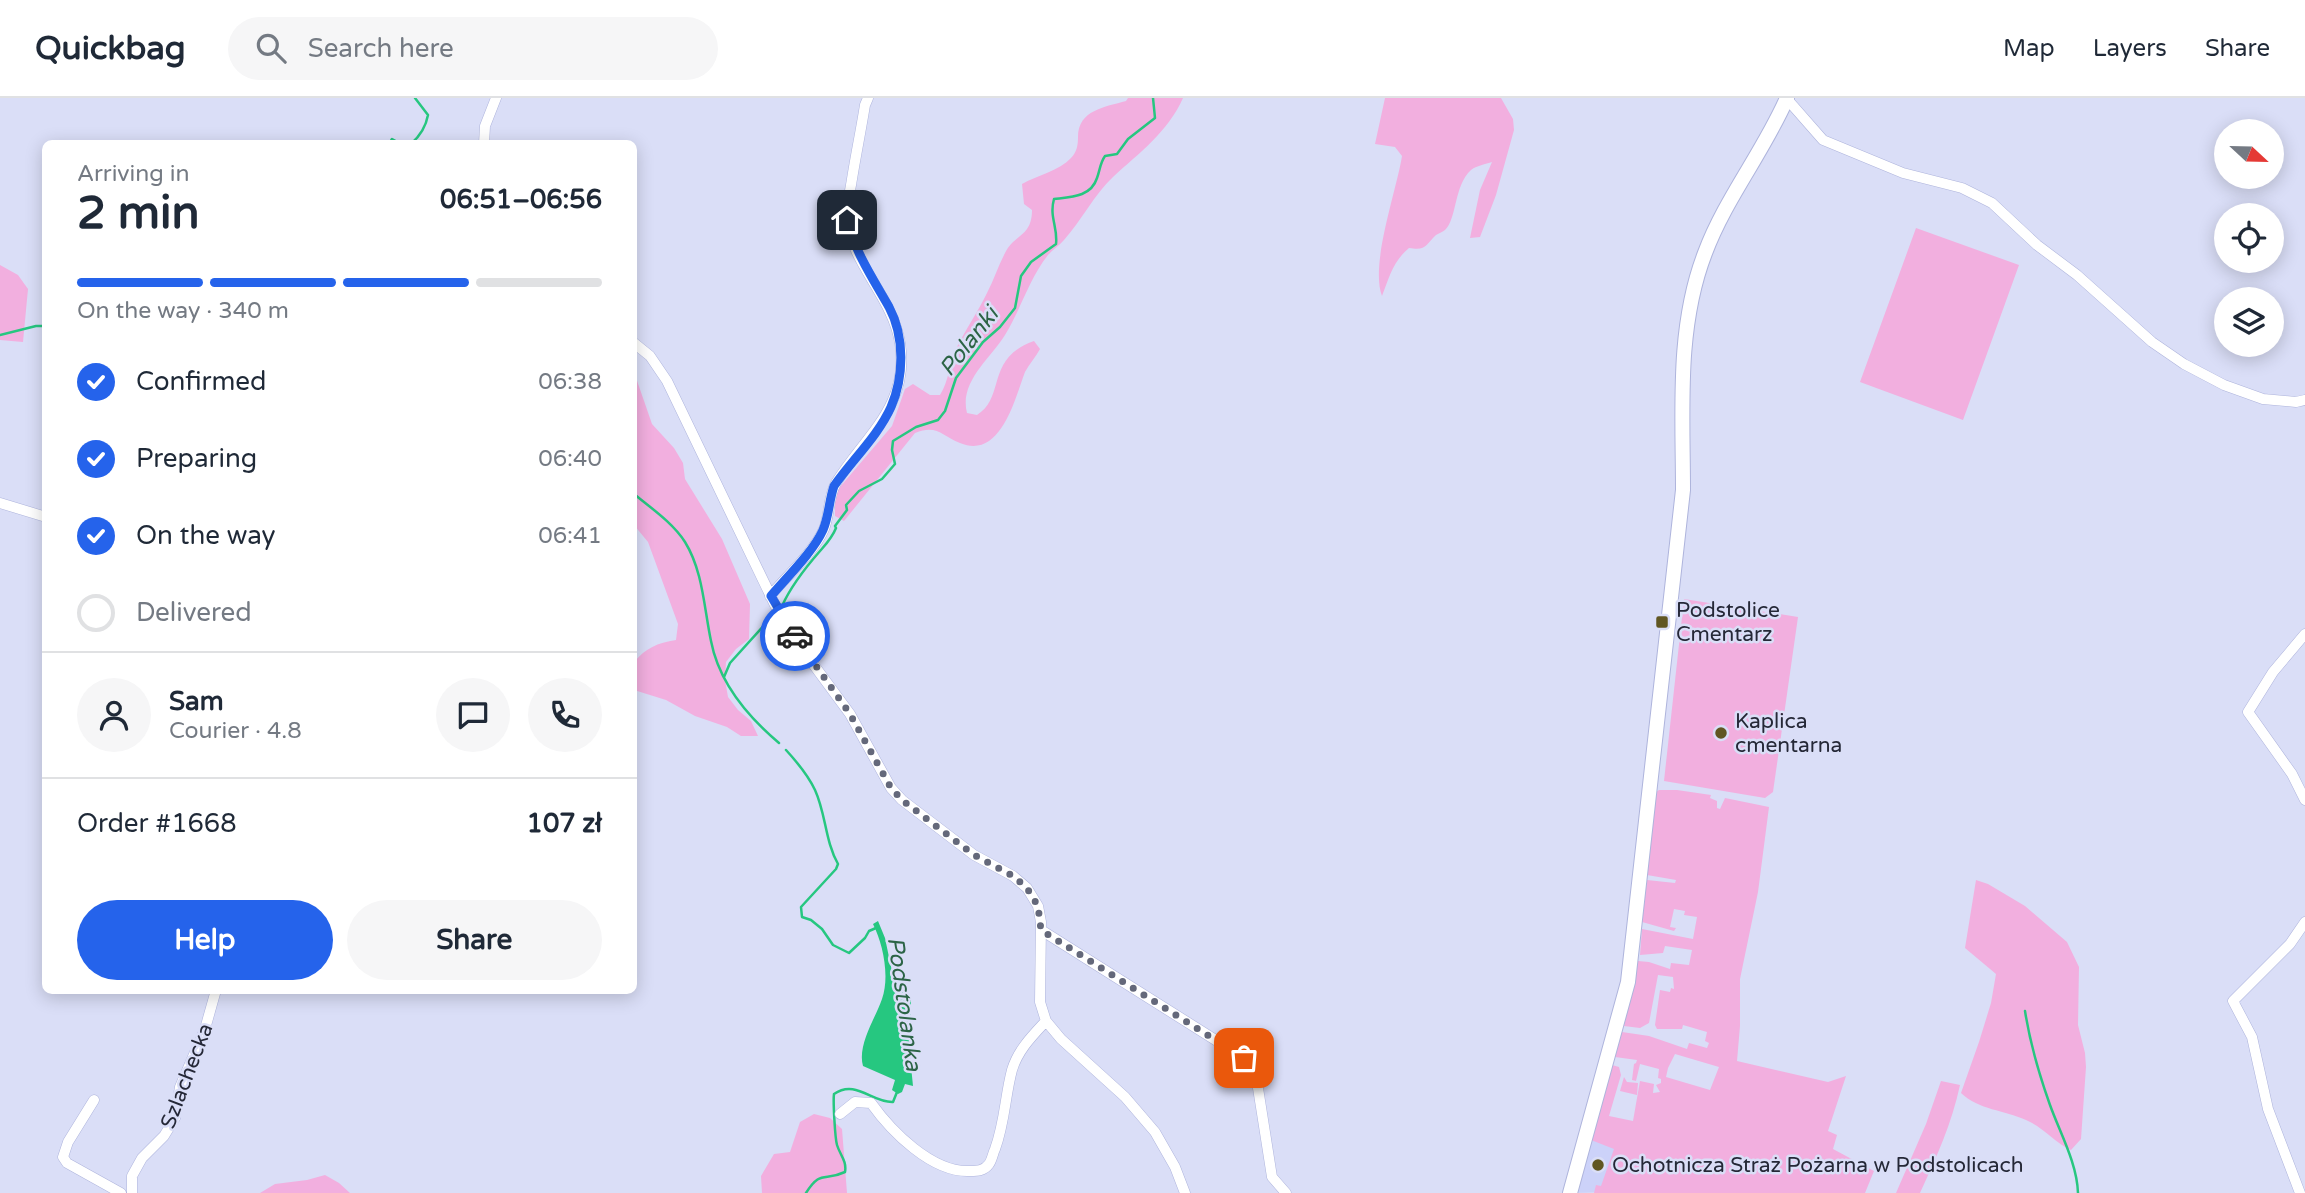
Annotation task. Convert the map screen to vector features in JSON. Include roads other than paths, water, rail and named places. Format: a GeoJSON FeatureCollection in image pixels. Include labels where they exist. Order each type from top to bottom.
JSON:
{"type":"FeatureCollection","features":[{"type":"Feature","properties":{"kind":"street"},"geometry":{"type":"LineString","coordinates":[[484,140],[485,126],[496,98]]}},
{"type":"Feature","properties":{"kind":"street"},"geometry":{"type":"LineString","coordinates":[[771,596],[818,540],[828,515],[834,486],[878,428],[896,393],[901,367],[897,327],[860,256],[847,220],[868,98]]}},
{"type":"Feature","properties":{"kind":"street"},"geometry":{"type":"LineString","coordinates":[[1570,1193],[1628,982],[1683,490],[1681,410],[1694,290],[1705,251],[1775,125],[1787,98],[1824,140],[1903,173],[1962,188],[1992,203],[2037,245],[2077,275],[2152,342],[2184,363],[2224,385],[2263,400],[2305,400]]}},
{"type":"Feature","properties":{"kind":"street"},"geometry":{"type":"LineString","coordinates":[[637,345],[650,356],[667,381],[771,596],[805,653],[850,714],[891,788],[902,800],[974,855],[1013,876],[1027,888],[1038,906],[1041,930],[1040,1002],[1046,1021],[1061,1039],[1125,1097],[1155,1132],[1175,1167],[1185,1193]]}},
{"type":"Feature","properties":{"kind":"street"},"geometry":{"type":"LineString","coordinates":[[0,503],[42,516]]}},
{"type":"Feature","properties":{"kind":"street"},"geometry":{"type":"LineString","coordinates":[[2305,634],[2273,671],[2249,712],[2292,774],[2305,800]]}},
{"type":"Feature","properties":{"kind":"street"},"geometry":{"type":"LineString","coordinates":[[2300,1193],[2268,1109],[2252,1037],[2233,1001],[2290,944],[2305,922]]}},
{"type":"Feature","properties":{"kind":"street"},"geometry":{"type":"LineString","coordinates":[[1041,930],[1244,1058],[1255,1069],[1272,1177],[1286,1193]]}},
{"type":"Feature","properties":{"kind":"street","name":"Szlachecka"},"geometry":{"type":"LineString","coordinates":[[132,1193],[132,1176],[142,1158],[164,1136],[175,1118],[180,1087],[205,1029],[215,994]]}},
{"type":"Feature","properties":{"kind":"street"},"geometry":{"type":"LineString","coordinates":[[840,1114],[855,1102],[871,1103],[883,1119],[911,1146],[934,1162],[956,1172],[981,1170],[989,1165],[1003,1129],[1013,1069],[1025,1043],[1046,1021]]}},
{"type":"Feature","properties":{"kind":"street"},"geometry":{"type":"LineString","coordinates":[[94,1100],[68,1142],[63,1157],[67,1163],[121,1193]]}},
{"type":"Feature","properties":{"kind":"water"},"geometry":{"type":"Polygon","coordinates":[[[878,921],[885,938],[894,981],[911,999],[909,1046],[913,1086],[905,1084],[902,1092],[898,1094],[892,1090],[895,1080],[863,1066],[862,1058],[865,1040],[884,990],[884,960],[873,924],[878,921]]]}},
{"type":"Feature","properties":{"kind":"waterway"},"geometry":{"type":"LineString","coordinates":[[415,98],[428,115],[415,140]]}},
{"type":"Feature","properties":{"kind":"waterway","name":"Polanki"},"geometry":{"type":"LineString","coordinates":[[782,606],[799,577],[831,538],[835,526],[847,510],[846,505],[859,491],[882,479],[895,464],[893,441],[916,427],[938,420],[945,411],[956,378],[983,342],[1015,308],[1021,276],[1031,262],[1056,244],[1052,211],[1054,199],[1080,195],[1090,189],[1105,156],[1117,154],[1128,139],[1155,118],[1153,98]]}},
{"type":"Feature","properties":{"kind":"waterway","name":"Podstolanka"},"geometry":{"type":"LineString","coordinates":[[0,335],[42,326]]}},
{"type":"Feature","properties":{"kind":"waterway","name":"Podstolanka"},"geometry":{"type":"LineString","coordinates":[[637,496],[668,522],[685,542],[696,565],[711,641],[721,671],[736,698],[756,722],[779,743]]}},
{"type":"Feature","properties":{"kind":"waterway","name":"Polanki"},"geometry":{"type":"LineString","coordinates":[[724,677],[730,663],[776,612]]}},
{"type":"Feature","properties":{"kind":"waterway","name":"Podstolanka"},"geometry":{"type":"LineString","coordinates":[[786,750],[815,790],[830,846],[838,864],[801,907],[802,917],[822,929],[833,945],[849,953],[869,931],[876,928]]}},
{"type":"Feature","properties":{"kind":"waterway"},"geometry":{"type":"LineString","coordinates":[[2025,1011],[2039,1070],[2071,1159],[2078,1193]]}},
{"type":"Feature","properties":{"kind":"waterway","name":"Podstolanka"},"geometry":{"type":"LineString","coordinates":[[806,1193],[819,1178],[845,1172],[844,1161],[836,1141],[834,1094],[850,1089],[893,1102],[897,1092]]}},
{"type":"Feature","properties":{"kind":"place","name":"Podstolice Cmentarz"},"geometry":{"type":"Point","coordinates":[1662,622]}},
{"type":"Feature","properties":{"kind":"place","name":"Kaplica cmentarna"},"geometry":{"type":"Point","coordinates":[1721,733]}},
{"type":"Feature","properties":{"kind":"place","name":"Ochotnicza Straż Pożarna w Podstolicach"},"geometry":{"type":"Point","coordinates":[1598,1165]}}]}
